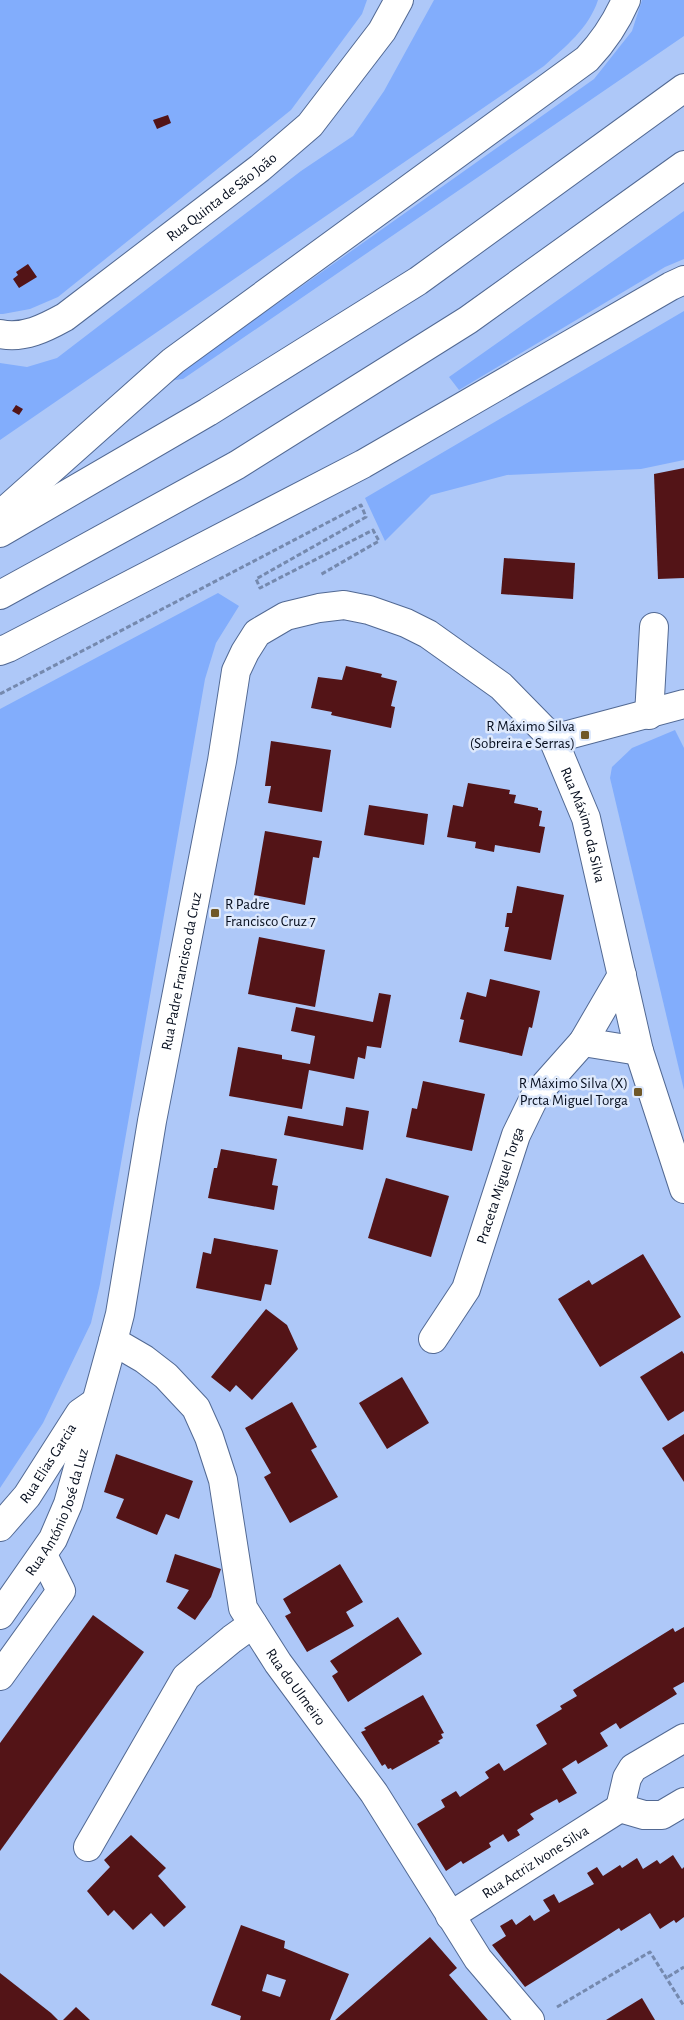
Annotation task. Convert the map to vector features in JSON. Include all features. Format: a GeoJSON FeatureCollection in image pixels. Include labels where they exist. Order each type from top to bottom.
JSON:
{"type":"FeatureCollection","features":[{"type":"Feature","properties":{"kind":"main road","name":"Rua Quinta de São João"},"geometry":{"type":"LineString","coordinates":[[0,334],[8,336],[39,331],[65,316],[260,168],[310,126],[382,31],[399,0]]}},
{"type":"Feature","properties":{"kind":"main road"},"geometry":{"type":"LineString","coordinates":[[0,515],[173,361],[587,59],[602,43],[617,20],[626,0]]}},
{"type":"Feature","properties":{"kind":"main road"},"geometry":{"type":"LineString","coordinates":[[0,533],[208,412],[418,281],[684,88]]}},
{"type":"Feature","properties":{"kind":"main road"},"geometry":{"type":"LineString","coordinates":[[0,595],[237,465],[460,325],[684,165]]}},
{"type":"Feature","properties":{"kind":"main road"},"geometry":{"type":"LineString","coordinates":[[0,651],[363,464],[684,280]]}},
{"type":"Feature","properties":{"kind":"main road","name":"Rua Máximo da Silva"},"geometry":{"type":"LineString","coordinates":[[257,634],[286,616],[319,608],[344,605],[369,610],[406,623],[428,634],[501,686],[553,739],[586,818],[639,1051],[684,1189]]}},
{"type":"Feature","properties":{"kind":"main road"},"geometry":{"type":"LineString","coordinates":[[649,715],[654,627]]}},
{"type":"Feature","properties":{"kind":"main road","name":"Rua Padre Francisco da Cruz"},"geometry":{"type":"LineString","coordinates":[[113,1341],[120,1314],[152,1121],[222,761],[236,671],[244,652],[257,634]]}},
{"type":"Feature","properties":{"kind":"main road"},"geometry":{"type":"LineString","coordinates":[[553,739],[649,715],[684,704]]}},
{"type":"Feature","properties":{"kind":"main road","name":"Praceta Miguel Torga"},"geometry":{"type":"LineString","coordinates":[[433,1339],[466,1289],[516,1135],[535,1096],[583,1042],[622,975]]}},
{"type":"Feature","properties":{"kind":"main road"},"geometry":{"type":"LineString","coordinates":[[583,1042],[639,1051]]}},
{"type":"Feature","properties":{"kind":"main road","name":"Rua António José da Luz"},"geometry":{"type":"LineString","coordinates":[[0,1615],[53,1539],[68,1504],[113,1341]]}},
{"type":"Feature","properties":{"kind":"main road","name":"Rua do Ulmeiro"},"geometry":{"type":"LineString","coordinates":[[113,1341],[144,1359],[166,1376],[196,1408],[209,1437],[223,1480],[243,1608],[278,1663],[374,1793],[478,1959],[540,2015]]}},
{"type":"Feature","properties":{"kind":"main road","name":"Rua Elias Garcia"},"geometry":{"type":"LineString","coordinates":[[0,1527],[28,1496],[80,1412],[97,1401]]}},
{"type":"Feature","properties":{"kind":"main road"},"geometry":{"type":"LineString","coordinates":[[0,1676],[61,1591],[42,1555]]}},
{"type":"Feature","properties":{"kind":"main road"},"geometry":{"type":"LineString","coordinates":[[88,1846],[186,1677],[253,1624]]}},
{"type":"Feature","properties":{"kind":"main road"},"geometry":{"type":"LineString","coordinates":[[684,1738],[633,1768],[627,1778],[620,1808],[644,1815],[662,1816],[684,1802]]}},
{"type":"Feature","properties":{"kind":"main road","name":"Rua Actriz Ivone Silva"},"geometry":{"type":"LineString","coordinates":[[450,1916],[620,1808]]}},
{"type":"Feature","properties":{"kind":"path"},"geometry":{"type":"LineString","coordinates":[[0,694],[361,505],[366,517],[256,579],[260,588],[373,530],[379,541],[319,575]]}},
{"type":"Feature","properties":{"kind":"path"},"geometry":{"type":"LineString","coordinates":[[540,2015],[650,1952],[668,1977],[684,2006]]}},
{"type":"Feature","properties":{"kind":"path"},"geometry":{"type":"LineString","coordinates":[[668,1977],[684,1967]]}},
{"type":"Feature","properties":{"kind":"shaded area"},"geometry":{"type":"Polygon","coordinates":[[[0,0],[367,0],[362,14],[291,110],[58,297],[30,309],[0,314],[0,0]]]}},
{"type":"Feature","properties":{"kind":"shaded area"},"geometry":{"type":"Polygon","coordinates":[[[434,0],[598,0],[589,19],[582,28],[544,66],[0,440],[0,363],[27,367],[57,358],[301,171],[353,136],[384,91],[434,0]]]}},
{"type":"Feature","properties":{"kind":"shaded area"},"geometry":{"type":"Polygon","coordinates":[[[642,0],[684,0],[684,36],[183,379],[168,381],[594,79],[632,31],[642,0]]]}},
{"type":"Feature","properties":{"kind":"shaded area"},"geometry":{"type":"Polygon","coordinates":[[[684,211],[684,259],[665,267],[459,390],[449,377],[684,211]]]}},
{"type":"Feature","properties":{"kind":"shaded area"},"geometry":{"type":"Polygon","coordinates":[[[684,311],[684,460],[641,469],[507,475],[431,495],[385,541],[365,498],[684,311]]]}},
{"type":"Feature","properties":{"kind":"shaded area"},"geometry":{"type":"Polygon","coordinates":[[[218,593],[239,606],[216,643],[205,679],[100,1284],[91,1323],[43,1423],[0,1488],[0,709],[218,593]]]}},
{"type":"Feature","properties":{"kind":"shaded area"},"geometry":{"type":"Polygon","coordinates":[[[675,730],[684,748],[684,1090],[610,778],[612,767],[632,748],[675,730]]]}},
{"type":"Feature","properties":{"kind":"building"},"geometry":{"type":"Polygon","coordinates":[[[168,115],[171,123],[157,129],[153,120],[168,115]]]}},
{"type":"Feature","properties":{"kind":"building"},"geometry":{"type":"Polygon","coordinates":[[[28,264],[37,277],[19,288],[13,279],[18,275],[16,272],[28,264]]]}},
{"type":"Feature","properties":{"kind":"building"},"geometry":{"type":"Polygon","coordinates":[[[16,405],[23,409],[19,415],[12,411],[16,405]]]}},
{"type":"Feature","properties":{"kind":"building"},"geometry":{"type":"Polygon","coordinates":[[[684,468],[684,578],[658,579],[654,474],[684,468]]]}},
{"type":"Feature","properties":{"kind":"building"},"geometry":{"type":"Polygon","coordinates":[[[504,558],[575,563],[573,599],[501,594],[504,558]]]}},
{"type":"Feature","properties":{"kind":"building"},"geometry":{"type":"Polygon","coordinates":[[[346,666],[382,674],[381,677],[397,681],[391,706],[395,707],[391,728],[331,715],[332,712],[311,708],[318,677],[342,680],[346,666]]]}},
{"type":"Feature","properties":{"kind":"building"},"geometry":{"type":"Polygon","coordinates":[[[271,741],[331,750],[322,812],[268,803],[271,786],[265,786],[271,741]]]}},
{"type":"Feature","properties":{"kind":"building"},"geometry":{"type":"Polygon","coordinates":[[[468,783],[510,790],[509,794],[516,795],[514,803],[538,808],[538,810],[542,811],[539,826],[545,827],[540,853],[495,845],[494,852],[475,848],[476,842],[447,837],[453,805],[463,807],[468,783]]]}},
{"type":"Feature","properties":{"kind":"building"},"geometry":{"type":"Polygon","coordinates":[[[369,805],[428,814],[424,845],[364,835],[369,805]]]}},
{"type":"Feature","properties":{"kind":"building"},"geometry":{"type":"Polygon","coordinates":[[[265,831],[322,841],[319,858],[313,857],[305,905],[254,895],[265,831]]]}},
{"type":"Feature","properties":{"kind":"building"},"geometry":{"type":"Polygon","coordinates":[[[517,886],[564,895],[551,960],[504,951],[509,927],[505,927],[507,913],[512,913],[517,886]]]}},
{"type":"Feature","properties":{"kind":"building"},"geometry":{"type":"Polygon","coordinates":[[[259,937],[325,950],[315,1007],[248,994],[259,937]]]}},
{"type":"Feature","properties":{"kind":"building"},"geometry":{"type":"Polygon","coordinates":[[[490,979],[540,991],[532,1028],[529,1027],[522,1056],[459,1042],[464,1020],[460,1019],[467,992],[486,997],[490,979]]]}},
{"type":"Feature","properties":{"kind":"building"},"geometry":{"type":"Polygon","coordinates":[[[379,993],[391,995],[381,1048],[367,1046],[365,1059],[358,1057],[354,1079],[309,1070],[302,1109],[229,1096],[238,1047],[282,1055],[282,1059],[310,1064],[315,1036],[291,1031],[296,1007],[373,1022],[379,993]]]}},
{"type":"Feature","properties":{"kind":"building"},"geometry":{"type":"Polygon","coordinates":[[[423,1081],[485,1094],[472,1151],[406,1137],[412,1108],[417,1109],[423,1081]]]}},
{"type":"Feature","properties":{"kind":"building"},"geometry":{"type":"Polygon","coordinates":[[[346,1107],[369,1111],[363,1150],[284,1135],[288,1116],[343,1126],[346,1107]]]}},
{"type":"Feature","properties":{"kind":"building"},"geometry":{"type":"Polygon","coordinates":[[[221,1149],[277,1159],[272,1185],[278,1186],[274,1210],[208,1198],[214,1168],[217,1168],[221,1149]]]}},
{"type":"Feature","properties":{"kind":"building"},"geometry":{"type":"Polygon","coordinates":[[[386,1178],[449,1196],[431,1257],[368,1238],[386,1178]]]}},
{"type":"Feature","properties":{"kind":"building"},"geometry":{"type":"Polygon","coordinates":[[[214,1238],[278,1250],[271,1285],[265,1284],[261,1301],[196,1288],[203,1252],[211,1254],[214,1238]]]}},
{"type":"Feature","properties":{"kind":"building"},"geometry":{"type":"Polygon","coordinates":[[[643,1254],[681,1317],[600,1367],[558,1299],[589,1280],[592,1285],[643,1254]]]}},
{"type":"Feature","properties":{"kind":"building"},"geometry":{"type":"Polygon","coordinates":[[[266,1309],[287,1325],[298,1349],[252,1400],[236,1385],[230,1392],[211,1377],[266,1309]]]}},
{"type":"Feature","properties":{"kind":"building"},"geometry":{"type":"Polygon","coordinates":[[[682,1351],[684,1354],[684,1411],[668,1421],[640,1377],[682,1351]]]}},
{"type":"Feature","properties":{"kind":"building"},"geometry":{"type":"Polygon","coordinates":[[[402,1377],[429,1423],[387,1449],[359,1403],[402,1377]]]}},
{"type":"Feature","properties":{"kind":"building"},"geometry":{"type":"Polygon","coordinates":[[[292,1402],[317,1447],[311,1450],[338,1497],[290,1523],[264,1477],[271,1473],[245,1428],[292,1402]]]}},
{"type":"Feature","properties":{"kind":"building"},"geometry":{"type":"Polygon","coordinates":[[[684,1434],[684,1482],[662,1448],[684,1434]]]}},
{"type":"Feature","properties":{"kind":"building"},"geometry":{"type":"Polygon","coordinates":[[[116,1454],[193,1481],[179,1519],[166,1514],[157,1535],[116,1518],[124,1499],[104,1492],[116,1454]]]}},
{"type":"Feature","properties":{"kind":"building"},"geometry":{"type":"Polygon","coordinates":[[[175,1554],[221,1569],[211,1597],[195,1620],[177,1608],[189,1590],[166,1582],[175,1554]]]}},
{"type":"Feature","properties":{"kind":"building"},"geometry":{"type":"Polygon","coordinates":[[[340,1564],[363,1602],[346,1612],[354,1626],[307,1652],[285,1616],[291,1613],[283,1599],[340,1564]]]}},
{"type":"Feature","properties":{"kind":"building"},"geometry":{"type":"Polygon","coordinates":[[[93,1615],[144,1652],[0,1851],[0,1743],[93,1615]]]}},
{"type":"Feature","properties":{"kind":"building"},"geometry":{"type":"Polygon","coordinates":[[[398,1617],[422,1654],[348,1702],[332,1676],[338,1672],[330,1661],[398,1617]]]}},
{"type":"Feature","properties":{"kind":"building"},"geometry":{"type":"Polygon","coordinates":[[[684,1627],[684,1682],[673,1688],[677,1694],[620,1729],[616,1723],[600,1733],[608,1746],[578,1764],[576,1760],[562,1769],[577,1793],[559,1803],[557,1799],[530,1814],[534,1819],[517,1830],[520,1835],[508,1842],[503,1834],[489,1843],[491,1847],[463,1864],[461,1861],[446,1871],[417,1824],[445,1807],[441,1800],[456,1791],[460,1797],[489,1778],[485,1772],[499,1763],[504,1771],[547,1744],[536,1725],[562,1709],[560,1706],[577,1696],[573,1690],[673,1628],[675,1632],[684,1627]]]}},
{"type":"Feature","properties":{"kind":"building"},"geometry":{"type":"Polygon","coordinates":[[[423,1695],[444,1733],[441,1734],[443,1738],[438,1741],[440,1743],[392,1770],[391,1768],[388,1769],[385,1764],[382,1766],[361,1732],[366,1730],[364,1728],[423,1695]]]}},
{"type":"Feature","properties":{"kind":"building"},"geometry":{"type":"Polygon","coordinates":[[[131,1835],[166,1868],[158,1876],[186,1907],[164,1927],[151,1913],[133,1930],[114,1910],[108,1916],[87,1891],[110,1867],[104,1860],[131,1835]]]}},
{"type":"Feature","properties":{"kind":"building"},"geometry":{"type":"Polygon","coordinates":[[[673,1855],[682,1869],[684,1867],[684,1917],[676,1923],[674,1920],[660,1929],[650,1913],[621,1931],[619,1928],[525,1987],[492,1945],[506,1936],[500,1926],[512,1919],[516,1925],[530,1915],[534,1921],[550,1911],[543,1900],[554,1894],[559,1903],[594,1884],[587,1873],[597,1867],[603,1876],[620,1865],[622,1868],[637,1858],[643,1869],[657,1860],[660,1864],[673,1855]]]}},
{"type":"Feature","properties":{"kind":"building"},"geometry":{"type":"Polygon","coordinates":[[[241,1925],[285,1941],[284,1948],[349,1974],[330,2020],[240,2020],[241,2016],[211,2005],[241,1925]],[[267,1974],[262,1991],[280,1997],[286,1980],[267,1974]]]}},
{"type":"Feature","properties":{"kind":"building"},"geometry":{"type":"Polygon","coordinates":[[[430,1937],[457,1968],[449,1975],[488,2020],[335,2020],[430,1937]]]}},
{"type":"Feature","properties":{"kind":"building"},"geometry":{"type":"Polygon","coordinates":[[[0,1973],[51,2013],[58,2020],[0,2020],[0,1973]]]}},
{"type":"Feature","properties":{"kind":"building"},"geometry":{"type":"Polygon","coordinates":[[[642,1998],[655,2020],[606,2020],[642,1998]]]}},
{"type":"Feature","properties":{"kind":"building"},"geometry":{"type":"Polygon","coordinates":[[[76,2007],[90,2020],[63,2020],[76,2007]]]}},
{"type":"Feature","properties":{"kind":"place","name":"R Máximo Silva (Sobreira e Serras)"},"geometry":{"type":"Point","coordinates":[585,735]}},
{"type":"Feature","properties":{"kind":"place","name":"R Padre Francisco Cruz 7"},"geometry":{"type":"Point","coordinates":[215,913]}},
{"type":"Feature","properties":{"kind":"place","name":"R Máximo Silva (X) Prcta Miguel Torga"},"geometry":{"type":"Point","coordinates":[638,1092]}}]}
